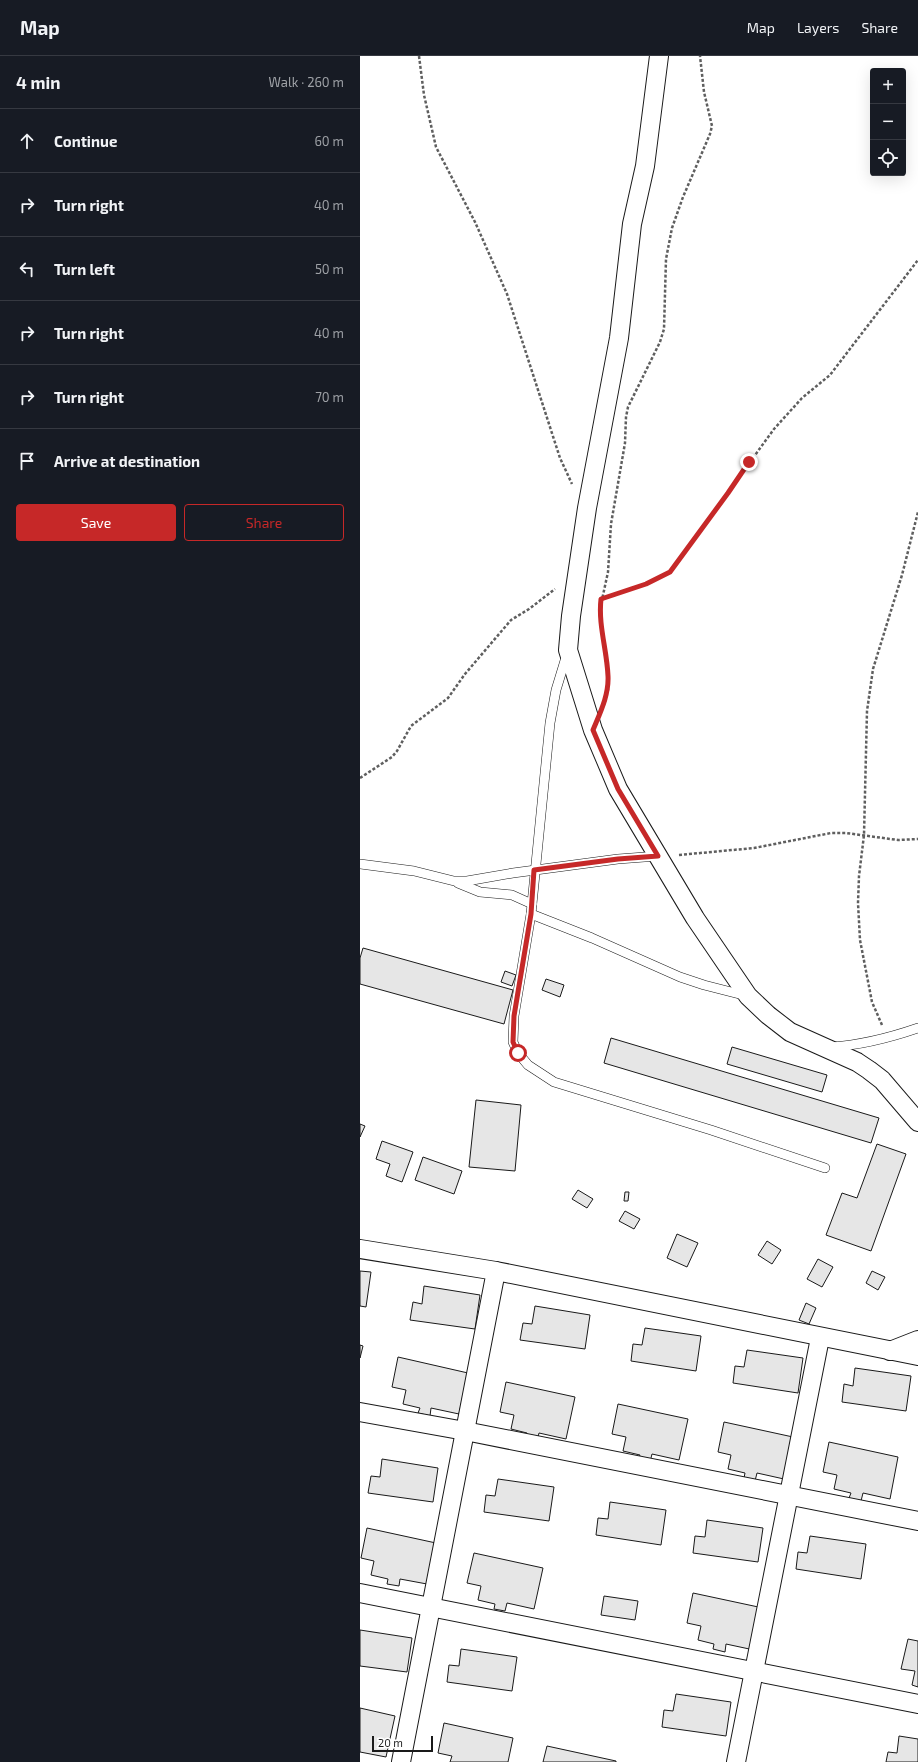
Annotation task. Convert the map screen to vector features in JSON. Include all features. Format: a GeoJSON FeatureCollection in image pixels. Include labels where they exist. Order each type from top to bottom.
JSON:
{"type":"FeatureCollection","features":[{"type":"Feature","properties":{"kind":"street"},"geometry":{"type":"LineString","coordinates":[[659,56],[645,166],[632,224],[619,338],[587,508],[568,636],[568,650],[593,730],[618,789],[695,918],[748,996],[768,1015],[790,1032],[857,1062],[870,1070],[882,1080],[918,1122]]}},
{"type":"Feature","properties":{"kind":"street"},"geometry":{"type":"LineString","coordinates":[[360,1249],[496,1271],[593,1292],[686,1309],[820,1338],[918,1356]]}},
{"type":"Feature","properties":{"kind":"street"},"geometry":{"type":"LineString","coordinates":[[401,1762],[496,1271]]}},
{"type":"Feature","properties":{"kind":"street"},"geometry":{"type":"LineString","coordinates":[[736,1762],[820,1338]]}},
{"type":"Feature","properties":{"kind":"street"},"geometry":{"type":"LineString","coordinates":[[890,1351],[918,1340]]}},
{"type":"Feature","properties":{"kind":"street"},"geometry":{"type":"LineString","coordinates":[[360,1412],[465,1430],[918,1521]]}},
{"type":"Feature","properties":{"kind":"street"},"geometry":{"type":"LineString","coordinates":[[360,1593],[918,1704]]}},
{"type":"Feature","properties":{"kind":"lane"},"geometry":{"type":"LineString","coordinates":[[568,650],[552,708],[534,870],[531,914],[514,1016],[513,1042],[518,1053],[528,1065],[554,1082],[711,1130],[825,1168]]}},
{"type":"Feature","properties":{"kind":"lane"},"geometry":{"type":"LineString","coordinates":[[454,881],[479,880],[534,870],[618,859],[658,856]]}},
{"type":"Feature","properties":{"kind":"lane"},"geometry":{"type":"LineString","coordinates":[[360,864],[414,871],[454,881],[480,892],[512,895],[532,904]]}},
{"type":"Feature","properties":{"kind":"lane"},"geometry":{"type":"LineString","coordinates":[[531,914],[598,940],[680,977],[704,985],[748,996]]}},
{"type":"Feature","properties":{"kind":"lane"},"geometry":{"type":"LineString","coordinates":[[822,1047],[848,1046],[888,1038],[918,1028]]}},
{"type":"Feature","properties":{"kind":"path"},"geometry":{"type":"LineString","coordinates":[[420,56],[424,95],[436,147],[475,222],[507,294],[560,458],[568,477],[587,508]]}},
{"type":"Feature","properties":{"kind":"path"},"geometry":{"type":"LineString","coordinates":[[593,730],[608,690],[608,676],[600,624],[601,599],[608,572],[611,524],[625,443],[626,417],[628,407],[660,342],[664,329],[666,259],[672,228],[712,126],[704,92],[700,56]]}},
{"type":"Feature","properties":{"kind":"path"},"geometry":{"type":"LineString","coordinates":[[601,599],[646,584],[670,572],[774,429],[802,398],[830,375],[918,260]]}},
{"type":"Feature","properties":{"kind":"path"},"geometry":{"type":"LineString","coordinates":[[888,1038],[872,1002],[860,940],[859,876],[864,835],[867,711],[873,669],[902,575],[918,512]]}},
{"type":"Feature","properties":{"kind":"path"},"geometry":{"type":"LineString","coordinates":[[360,778],[392,757],[411,726],[448,698],[465,674],[517,614],[529,609],[577,572]]}},
{"type":"Feature","properties":{"kind":"path"},"geometry":{"type":"LineString","coordinates":[[658,856],[754,848],[831,833],[846,832],[898,840],[918,840]]}},
{"type":"Feature","properties":{"kind":"building"},"geometry":{"type":"Polygon","coordinates":[[[363,948],[513,990],[504,1024],[360,984],[360,958],[363,948]]]}},
{"type":"Feature","properties":{"kind":"building"},"geometry":{"type":"Polygon","coordinates":[[[505,971],[516,975],[512,986],[501,982],[505,971]]]}},
{"type":"Feature","properties":{"kind":"building"},"geometry":{"type":"Polygon","coordinates":[[[546,979],[564,985],[560,997],[542,990],[546,979]]]}},
{"type":"Feature","properties":{"kind":"building"},"geometry":{"type":"Polygon","coordinates":[[[611,1038],[879,1118],[871,1143],[604,1063],[611,1038]]]}},
{"type":"Feature","properties":{"kind":"building"},"geometry":{"type":"Polygon","coordinates":[[[732,1047],[827,1075],[822,1092],[727,1064],[732,1047]]]}},
{"type":"Feature","properties":{"kind":"building"},"geometry":{"type":"Polygon","coordinates":[[[476,1100],[521,1105],[515,1171],[469,1167],[476,1100]]]}},
{"type":"Feature","properties":{"kind":"building"},"geometry":{"type":"Polygon","coordinates":[[[360,1124],[365,1126],[360,1137],[360,1124]]]}},
{"type":"Feature","properties":{"kind":"building"},"geometry":{"type":"Polygon","coordinates":[[[382,1141],[413,1152],[402,1182],[386,1176],[390,1164],[376,1159],[382,1141]]]}},
{"type":"Feature","properties":{"kind":"building"},"geometry":{"type":"Polygon","coordinates":[[[877,1144],[906,1154],[871,1251],[826,1235],[842,1193],[857,1198],[877,1144]]]}},
{"type":"Feature","properties":{"kind":"building"},"geometry":{"type":"Polygon","coordinates":[[[423,1157],[462,1171],[454,1194],[415,1180],[423,1157]]]}},
{"type":"Feature","properties":{"kind":"building"},"geometry":{"type":"Polygon","coordinates":[[[578,1190],[593,1199],[587,1208],[572,1199],[578,1190]]]}},
{"type":"Feature","properties":{"kind":"building"},"geometry":{"type":"Polygon","coordinates":[[[625,1192],[629,1192],[628,1201],[624,1201],[625,1192]]]}},
{"type":"Feature","properties":{"kind":"building"},"geometry":{"type":"Polygon","coordinates":[[[625,1211],[640,1219],[634,1229],[619,1221],[625,1211]]]}},
{"type":"Feature","properties":{"kind":"building"},"geometry":{"type":"Polygon","coordinates":[[[677,1234],[698,1243],[687,1267],[667,1258],[677,1234]]]}},
{"type":"Feature","properties":{"kind":"building"},"geometry":{"type":"Polygon","coordinates":[[[767,1241],[781,1250],[772,1264],[758,1255],[767,1241]]]}},
{"type":"Feature","properties":{"kind":"building"},"geometry":{"type":"Polygon","coordinates":[[[818,1259],[833,1267],[822,1287],[807,1279],[818,1259]]]}},
{"type":"Feature","properties":{"kind":"building"},"geometry":{"type":"Polygon","coordinates":[[[360,1271],[371,1272],[366,1307],[360,1306],[360,1271]]]}},
{"type":"Feature","properties":{"kind":"building"},"geometry":{"type":"Polygon","coordinates":[[[872,1271],[885,1277],[878,1290],[866,1283],[872,1271]]]}},
{"type":"Feature","properties":{"kind":"building"},"geometry":{"type":"Polygon","coordinates":[[[424,1286],[480,1295],[475,1329],[410,1320],[413,1302],[422,1304],[424,1286]]]}},
{"type":"Feature","properties":{"kind":"building"},"geometry":{"type":"Polygon","coordinates":[[[806,1303],[816,1308],[809,1324],[799,1320],[806,1303]]]}},
{"type":"Feature","properties":{"kind":"building"},"geometry":{"type":"Polygon","coordinates":[[[535,1306],[590,1315],[585,1349],[520,1340],[523,1323],[532,1324],[535,1306]]]}},
{"type":"Feature","properties":{"kind":"building"},"geometry":{"type":"Polygon","coordinates":[[[645,1328],[701,1336],[696,1371],[631,1361],[633,1344],[642,1345],[645,1328]]]}},
{"type":"Feature","properties":{"kind":"building"},"geometry":{"type":"Polygon","coordinates":[[[360,1345],[363,1346],[360,1358],[360,1345]]]}},
{"type":"Feature","properties":{"kind":"building"},"geometry":{"type":"Polygon","coordinates":[[[747,1350],[803,1358],[798,1393],[733,1383],[735,1366],[744,1367],[747,1350]]]}},
{"type":"Feature","properties":{"kind":"building"},"geometry":{"type":"Polygon","coordinates":[[[398,1357],[468,1373],[459,1414],[431,1408],[430,1416],[418,1413],[420,1408],[403,1404],[406,1390],[392,1387],[398,1357]]]}},
{"type":"Feature","properties":{"kind":"building"},"geometry":{"type":"Polygon","coordinates":[[[855,1368],[911,1376],[906,1411],[842,1402],[844,1384],[853,1386],[855,1368]]]}},
{"type":"Feature","properties":{"kind":"building"},"geometry":{"type":"Polygon","coordinates":[[[506,1382],[575,1397],[566,1439],[539,1433],[537,1441],[526,1438],[527,1433],[511,1429],[514,1415],[500,1412],[506,1382]]]}},
{"type":"Feature","properties":{"kind":"building"},"geometry":{"type":"Polygon","coordinates":[[[618,1404],[688,1419],[679,1460],[652,1454],[650,1462],[638,1460],[640,1455],[623,1451],[626,1437],[612,1434],[618,1404]]]}},
{"type":"Feature","properties":{"kind":"building"},"geometry":{"type":"Polygon","coordinates":[[[724,1422],[793,1437],[784,1479],[757,1473],[755,1481],[744,1478],[745,1473],[728,1469],[731,1455],[718,1452],[724,1422]]]}},
{"type":"Feature","properties":{"kind":"building"},"geometry":{"type":"Polygon","coordinates":[[[829,1442],[898,1457],[890,1499],[863,1493],[861,1501],[849,1498],[851,1493],[834,1489],[837,1475],[823,1472],[829,1442]]]}},
{"type":"Feature","properties":{"kind":"building"},"geometry":{"type":"Polygon","coordinates":[[[382,1459],[438,1468],[433,1502],[368,1493],[371,1476],[380,1477],[382,1459]]]}},
{"type":"Feature","properties":{"kind":"building"},"geometry":{"type":"Polygon","coordinates":[[[498,1479],[554,1487],[549,1521],[484,1512],[486,1495],[495,1496],[498,1479]]]}},
{"type":"Feature","properties":{"kind":"building"},"geometry":{"type":"Polygon","coordinates":[[[610,1502],[666,1510],[661,1545],[596,1535],[598,1518],[608,1519],[610,1502]]]}},
{"type":"Feature","properties":{"kind":"building"},"geometry":{"type":"Polygon","coordinates":[[[707,1520],[763,1528],[758,1562],[693,1553],[695,1536],[705,1537],[707,1520]]]}},
{"type":"Feature","properties":{"kind":"building"},"geometry":{"type":"Polygon","coordinates":[[[367,1528],[436,1543],[427,1584],[400,1579],[399,1586],[387,1584],[388,1579],[371,1575],[374,1561],[361,1558],[367,1528]]]}},
{"type":"Feature","properties":{"kind":"building"},"geometry":{"type":"Polygon","coordinates":[[[810,1536],[866,1544],[861,1579],[796,1569],[798,1552],[807,1553],[810,1536]]]}},
{"type":"Feature","properties":{"kind":"building"},"geometry":{"type":"Polygon","coordinates":[[[474,1553],[543,1568],[534,1609],[507,1603],[505,1611],[494,1609],[495,1604],[478,1600],[481,1586],[467,1583],[474,1553]]]}},
{"type":"Feature","properties":{"kind":"building"},"geometry":{"type":"Polygon","coordinates":[[[693,1593],[763,1608],[754,1650],[726,1644],[725,1652],[713,1649],[714,1644],[698,1640],[701,1626],[687,1623],[693,1593]]]}},
{"type":"Feature","properties":{"kind":"building"},"geometry":{"type":"Polygon","coordinates":[[[604,1596],[638,1601],[635,1620],[601,1615],[604,1596]]]}},
{"type":"Feature","properties":{"kind":"building"},"geometry":{"type":"Polygon","coordinates":[[[360,1630],[412,1638],[407,1672],[360,1666],[360,1630]]]}},
{"type":"Feature","properties":{"kind":"building"},"geometry":{"type":"Polygon","coordinates":[[[908,1639],[918,1641],[918,1687],[912,1685],[915,1671],[901,1669],[908,1639]]]}},
{"type":"Feature","properties":{"kind":"building"},"geometry":{"type":"Polygon","coordinates":[[[461,1649],[517,1657],[512,1691],[447,1682],[449,1665],[459,1666],[461,1649]]]}},
{"type":"Feature","properties":{"kind":"building"},"geometry":{"type":"Polygon","coordinates":[[[676,1694],[731,1702],[726,1736],[662,1727],[664,1710],[673,1711],[676,1694]]]}},
{"type":"Feature","properties":{"kind":"building"},"geometry":{"type":"Polygon","coordinates":[[[360,1708],[395,1716],[386,1757],[360,1752],[360,1708]]]}},
{"type":"Feature","properties":{"kind":"building"},"geometry":{"type":"Polygon","coordinates":[[[444,1723],[513,1738],[508,1762],[450,1762],[452,1756],[438,1753],[444,1723]]]}},
{"type":"Feature","properties":{"kind":"building"},"geometry":{"type":"Polygon","coordinates":[[[899,1736],[918,1739],[918,1762],[886,1762],[888,1752],[897,1753],[899,1736]]]}},
{"type":"Feature","properties":{"kind":"building"},"geometry":{"type":"Polygon","coordinates":[[[547,1746],[616,1761],[616,1762],[543,1762],[547,1746]]]}},
{"type":"Feature","properties":{"kind":"route"},"geometry":{"type":"LineString","coordinates":[[518,1053],[513,1042],[514,1016],[531,914],[534,870],[618,859],[658,856],[618,789],[593,730],[608,690],[608,676],[600,624],[601,599],[646,584],[670,572],[683,556],[749,462]]}}]}
